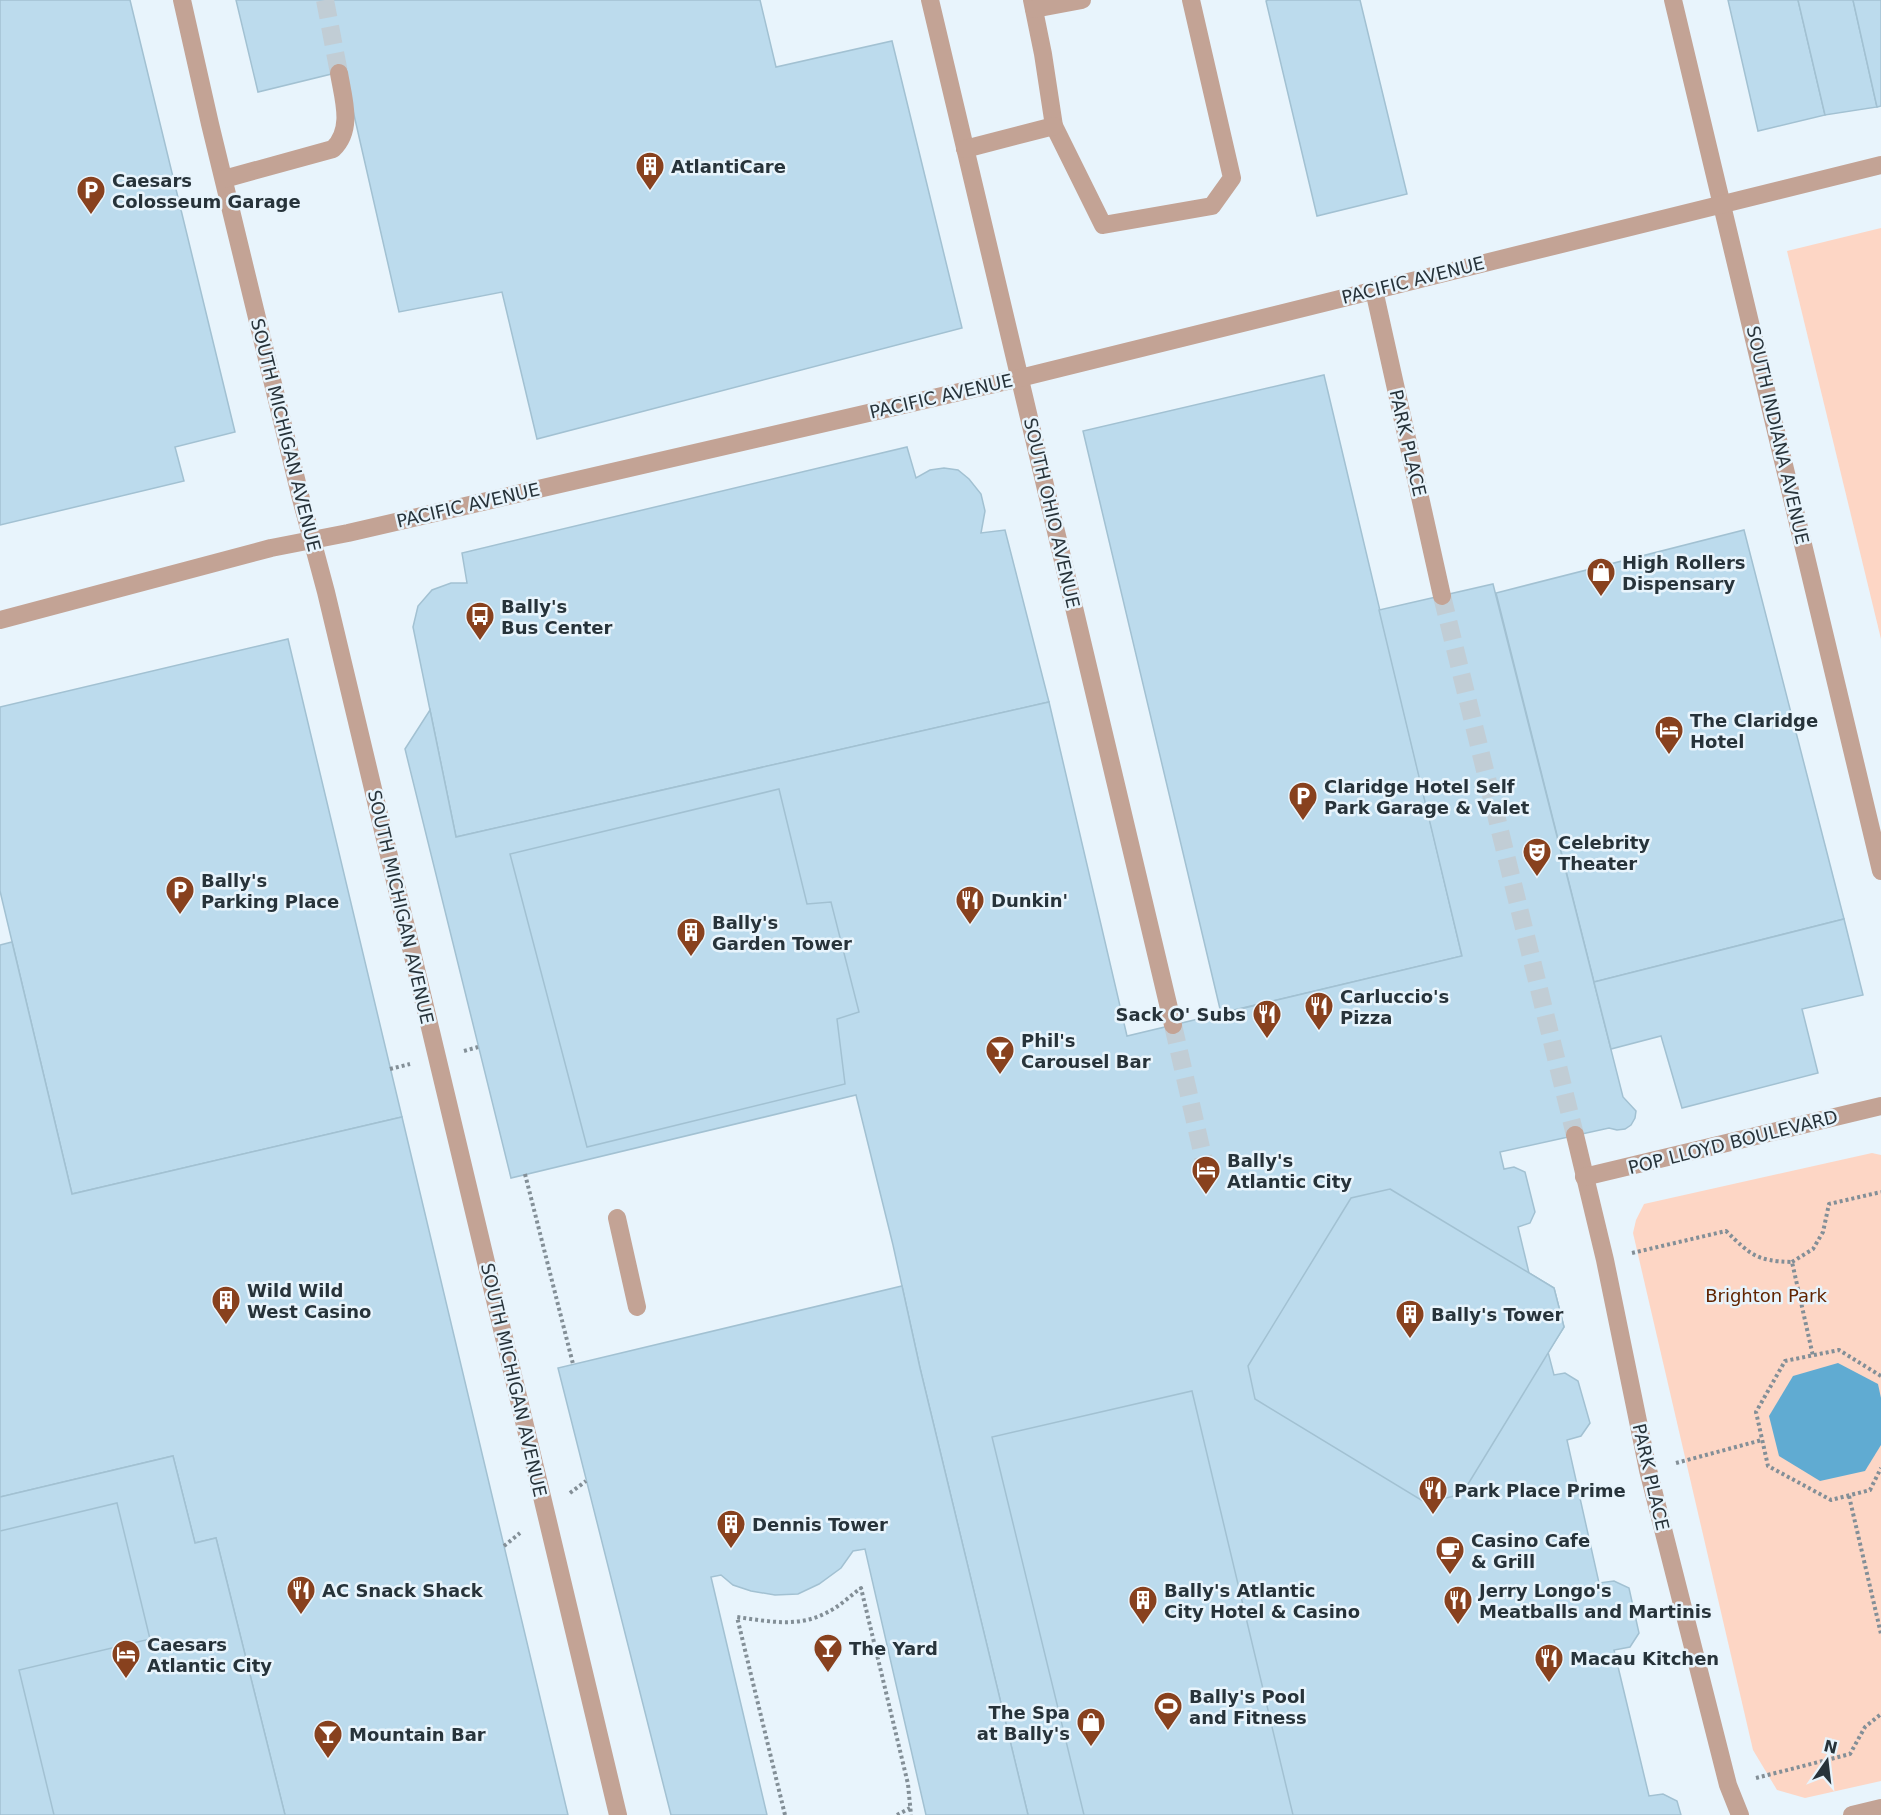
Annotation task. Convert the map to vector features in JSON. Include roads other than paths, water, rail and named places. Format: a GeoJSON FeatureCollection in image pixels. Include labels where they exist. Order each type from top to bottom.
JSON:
{"type":"FeatureCollection","features":[{"type":"Feature","properties":{"kind":"street","name":"SOUTH MICHIGAN AVENUE"},"geometry":{"type":"LineString","coordinates":[[182,0],[618,1815]]}},
{"type":"Feature","properties":{"kind":"street","name":"SOUTH OHIO AVENUE"},"geometry":{"type":"LineString","coordinates":[[930,0],[1173,1026]]}},
{"type":"Feature","properties":{"kind":"street"},"geometry":{"type":"LineString","coordinates":[[1082,0],[1033,5],[1054,126],[1103,225],[1212,206],[1232,178],[1191,0]]}},
{"type":"Feature","properties":{"kind":"street","name":"SOUTH INDIANA AVENUE"},"geometry":{"type":"LineString","coordinates":[[1673,0],[1881,871]]}},
{"type":"Feature","properties":{"kind":"street"},"geometry":{"type":"LineString","coordinates":[[224,179],[333,149],[341,141],[346,117],[339,73]]}},
{"type":"Feature","properties":{"kind":"street"},"geometry":{"type":"LineString","coordinates":[[965,149],[1054,126]]}},
{"type":"Feature","properties":{"kind":"street","name":"PACIFIC AVENUE"},"geometry":{"type":"LineString","coordinates":[[0,620],[271,548],[1020,378],[1881,165]]}},
{"type":"Feature","properties":{"kind":"street","name":"PARK PLACE"},"geometry":{"type":"LineString","coordinates":[[1374,290],[1442,596]]}},
{"type":"Feature","properties":{"kind":"street","name":"POP LLOYD BOULEVARD"},"geometry":{"type":"LineString","coordinates":[[1584,1177],[1881,1106]]}},
{"type":"Feature","properties":{"kind":"street","name":"PARK PLACE"},"geometry":{"type":"LineString","coordinates":[[1575,1135],[1605,1260],[1648,1470],[1728,1785],[1740,1815]]}},
{"type":"Feature","properties":{"kind":"street"},"geometry":{"type":"LineString","coordinates":[[617,1218],[638,1307]]}},
{"type":"Feature","properties":{"kind":"street"},"geometry":{"type":"LineString","coordinates":[[1852,1815],[1881,1808]]}},
{"type":"Feature","properties":{"kind":"water"},"geometry":{"type":"Polygon","coordinates":[[[1838,1363],[1878,1384],[1881,1398],[1881,1445],[1865,1471],[1820,1481],[1779,1456],[1769,1416],[1793,1376],[1838,1363]]]}},
{"type":"Feature","properties":{"kind":"tunnel"},"geometry":{"type":"LineString","coordinates":[[325,0],[339,73]]}},
{"type":"Feature","properties":{"kind":"tunnel"},"geometry":{"type":"LineString","coordinates":[[1442,596],[1575,1135]]}},
{"type":"Feature","properties":{"kind":"tunnel"},"geometry":{"type":"LineString","coordinates":[[1173,1025],[1207,1174]]}},
{"type":"Feature","properties":{"kind":"place","name":"AtlantiCare"},"geometry":{"type":"Point","coordinates":[650,192]}},
{"type":"Feature","properties":{"kind":"place","name":"Caesars Colosseum Garage"},"geometry":{"type":"Point","coordinates":[91,216]}},
{"type":"Feature","properties":{"kind":"place","name":"High Rollers Dispensary"},"geometry":{"type":"Point","coordinates":[1601,598]}},
{"type":"Feature","properties":{"kind":"place","name":"Bally's Bus Center"},"geometry":{"type":"Point","coordinates":[480,642]}},
{"type":"Feature","properties":{"kind":"place","name":"The Claridge Hotel"},"geometry":{"type":"Point","coordinates":[1669,756]}},
{"type":"Feature","properties":{"kind":"place","name":"Claridge Hotel Self Park Garage & Valet"},"geometry":{"type":"Point","coordinates":[1303,822]}},
{"type":"Feature","properties":{"kind":"place","name":"Celebrity Theater"},"geometry":{"type":"Point","coordinates":[1537,878]}},
{"type":"Feature","properties":{"kind":"place","name":"Bally's Parking Place"},"geometry":{"type":"Point","coordinates":[180,916]}},
{"type":"Feature","properties":{"kind":"place","name":"Dunkin'"},"geometry":{"type":"Point","coordinates":[970,926]}},
{"type":"Feature","properties":{"kind":"place","name":"Bally's Garden Tower"},"geometry":{"type":"Point","coordinates":[691,958]}},
{"type":"Feature","properties":{"kind":"place","name":"Carluccio's Pizza"},"geometry":{"type":"Point","coordinates":[1319,1032]}},
{"type":"Feature","properties":{"kind":"place","name":"Sack O' Subs"},"geometry":{"type":"Point","coordinates":[1267,1040]}},
{"type":"Feature","properties":{"kind":"place","name":"Phil's Carousel Bar"},"geometry":{"type":"Point","coordinates":[1000,1076]}},
{"type":"Feature","properties":{"kind":"place","name":"Bally's Atlantic City"},"geometry":{"type":"Point","coordinates":[1206,1196]}},
{"type":"Feature","properties":{"kind":"place","name":"Wild Wild West Casino"},"geometry":{"type":"Point","coordinates":[226,1326]}},
{"type":"Feature","properties":{"kind":"place","name":"Bally's Tower"},"geometry":{"type":"Point","coordinates":[1410,1340]}},
{"type":"Feature","properties":{"kind":"place","name":"Park Place Prime"},"geometry":{"type":"Point","coordinates":[1433,1516]}},
{"type":"Feature","properties":{"kind":"place","name":"Dennis Tower"},"geometry":{"type":"Point","coordinates":[731,1550]}},
{"type":"Feature","properties":{"kind":"place","name":"Casino Cafe & Grill"},"geometry":{"type":"Point","coordinates":[1450,1576]}},
{"type":"Feature","properties":{"kind":"place","name":"AC Snack Shack"},"geometry":{"type":"Point","coordinates":[301,1616]}},
{"type":"Feature","properties":{"kind":"place","name":"Bally's Atlantic City Hotel & Casino"},"geometry":{"type":"Point","coordinates":[1143,1626]}},
{"type":"Feature","properties":{"kind":"place","name":"Jerry Longo's Meatballs and Martinis"},"geometry":{"type":"Point","coordinates":[1458,1626]}},
{"type":"Feature","properties":{"kind":"place","name":"The Yard"},"geometry":{"type":"Point","coordinates":[828,1674]}},
{"type":"Feature","properties":{"kind":"place","name":"Caesars Atlantic City"},"geometry":{"type":"Point","coordinates":[126,1680]}},
{"type":"Feature","properties":{"kind":"place","name":"Macau Kitchen"},"geometry":{"type":"Point","coordinates":[1549,1684]}},
{"type":"Feature","properties":{"kind":"place","name":"Bally's Pool and Fitness"},"geometry":{"type":"Point","coordinates":[1168,1732]}},
{"type":"Feature","properties":{"kind":"place","name":"The Spa at Bally's"},"geometry":{"type":"Point","coordinates":[1091,1748]}},
{"type":"Feature","properties":{"kind":"place","name":"Mountain Bar"},"geometry":{"type":"Point","coordinates":[328,1760]}},
{"type":"Feature","properties":{"kind":"park label","name":"Brighton Park"},"geometry":{"type":"Point","coordinates":[1766,1295]}}]}
